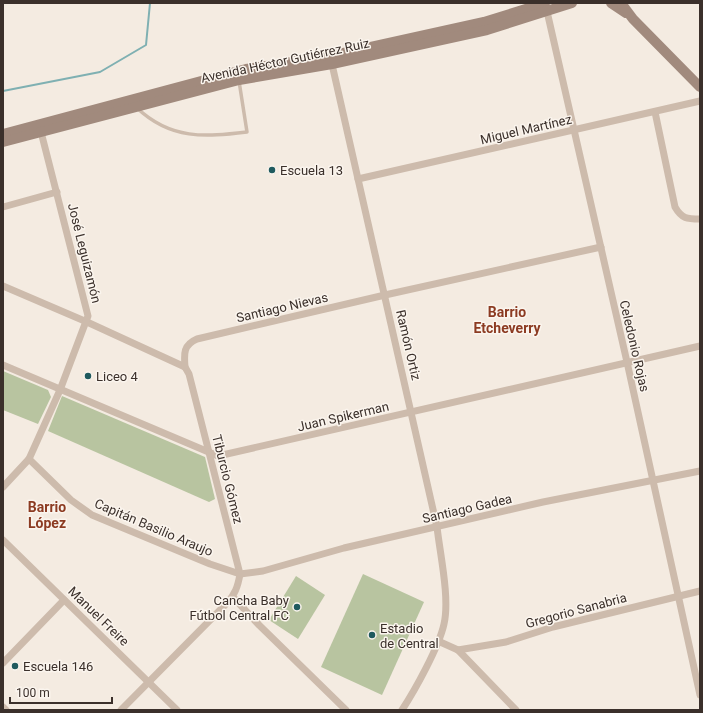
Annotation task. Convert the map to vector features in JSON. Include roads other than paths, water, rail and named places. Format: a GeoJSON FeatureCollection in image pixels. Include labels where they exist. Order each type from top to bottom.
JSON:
{"type":"FeatureCollection","features":[{"type":"Feature","properties":{"kind":"street","name":"Avenida Héctor Gutiérrez Ruiz"},"geometry":{"type":"LineString","coordinates":[[3,134],[40,129],[136,107],[239,80],[331,60],[487,30],[546,6],[572,3]]}},
{"type":"Feature","properties":{"kind":"street"},"geometry":{"type":"LineString","coordinates":[[611,3],[634,19]]}},
{"type":"Feature","properties":{"kind":"street"},"geometry":{"type":"LineString","coordinates":[[621,3],[634,19],[700,87]]}},
{"type":"Feature","properties":{"kind":"street","name":"Celedonio Rojas"},"geometry":{"type":"LineString","coordinates":[[546,6],[627,362],[700,695]]}},
{"type":"Feature","properties":{"kind":"street","name":"Avenida Héctor Gutiérrez Ruiz"},"geometry":{"type":"LineString","coordinates":[[3,142],[40,129],[246,70],[331,60]]}},
{"type":"Feature","properties":{"kind":"street","name":"Ramón Ortiz"},"geometry":{"type":"LineString","coordinates":[[331,60],[437,526],[445,608],[444,624],[438,641],[402,710]]}},
{"type":"Feature","properties":{"kind":"street","name":"Miguel Martínez"},"geometry":{"type":"LineString","coordinates":[[358,179],[700,101]]}},
{"type":"Feature","properties":{"kind":"street"},"geometry":{"type":"LineString","coordinates":[[655,112],[675,208],[680,215],[686,219],[700,219]]}},
{"type":"Feature","properties":{"kind":"street","name":"José Leguizamón"},"geometry":{"type":"LineString","coordinates":[[3,488],[29,460],[60,390],[87,322],[87,310],[40,129]]}},
{"type":"Feature","properties":{"kind":"street"},"geometry":{"type":"LineString","coordinates":[[3,207],[57,192]]}},
{"type":"Feature","properties":{"kind":"street","name":"Santiago Nievas"},"geometry":{"type":"LineString","coordinates":[[185,367],[184,351],[190,342],[197,339],[601,247]]}},
{"type":"Feature","properties":{"kind":"street"},"geometry":{"type":"LineString","coordinates":[[3,286],[87,322],[185,367]]}},
{"type":"Feature","properties":{"kind":"street","name":"Juan Spikerman"},"geometry":{"type":"LineString","coordinates":[[3,365],[209,454],[218,456],[700,346]]}},
{"type":"Feature","properties":{"kind":"street","name":"Tiburcio Gómez"},"geometry":{"type":"LineString","coordinates":[[185,367],[190,374],[240,574],[239,585],[233,597]]}},
{"type":"Feature","properties":{"kind":"street","name":"Capitán Basilio Araujo"},"geometry":{"type":"LineString","coordinates":[[29,460],[72,500],[92,515],[210,564],[240,574]]}},
{"type":"Feature","properties":{"kind":"street","name":"Santiago Gadea"},"geometry":{"type":"LineString","coordinates":[[240,574],[263,571],[344,548],[543,502],[700,470]]}},
{"type":"Feature","properties":{"kind":"street","name":"Manuel Freire"},"geometry":{"type":"LineString","coordinates":[[3,540],[177,710]]}},
{"type":"Feature","properties":{"kind":"street","name":"Gregorio Sanabria"},"geometry":{"type":"LineString","coordinates":[[458,650],[506,642],[553,627],[700,591]]}},
{"type":"Feature","properties":{"kind":"street"},"geometry":{"type":"LineString","coordinates":[[121,710],[233,597],[259,625],[346,710]]}},
{"type":"Feature","properties":{"kind":"street"},"geometry":{"type":"LineString","coordinates":[[3,663],[64,600]]}},
{"type":"Feature","properties":{"kind":"street"},"geometry":{"type":"LineString","coordinates":[[438,641],[458,650],[516,710]]}},
{"type":"Feature","properties":{"kind":"street"},"geometry":{"type":"LineString","coordinates":[[3,707],[6,710]]}},
{"type":"Feature","properties":{"kind":"lane"},"geometry":{"type":"LineString","coordinates":[[136,107],[143,114],[163,125],[186,134],[206,136],[247,132],[239,80]]}},
{"type":"Feature","properties":{"kind":"waterway"},"geometry":{"type":"LineString","coordinates":[[3,91],[100,72],[146,45],[150,3]]}},
{"type":"Feature","properties":{"kind":"place","name":"Escuela 13"},"geometry":{"type":"Point","coordinates":[272,170]}},
{"type":"Feature","properties":{"kind":"place","name":"Liceo 4"},"geometry":{"type":"Point","coordinates":[88,376]}},
{"type":"Feature","properties":{"kind":"place","name":"Cancha Baby Fútbol Central FC"},"geometry":{"type":"Point","coordinates":[297,607]}},
{"type":"Feature","properties":{"kind":"place","name":"Estadio de Central"},"geometry":{"type":"Point","coordinates":[372,635]}},
{"type":"Feature","properties":{"kind":"place","name":"Escuela 146"},"geometry":{"type":"Point","coordinates":[15,666]}},
{"type":"Feature","properties":{"kind":"district","name":"Barrio Etcheverry"},"geometry":{"type":"Point","coordinates":[507,320]}},
{"type":"Feature","properties":{"kind":"district","name":"Barrio López"},"geometry":{"type":"Point","coordinates":[47,516]}}]}
